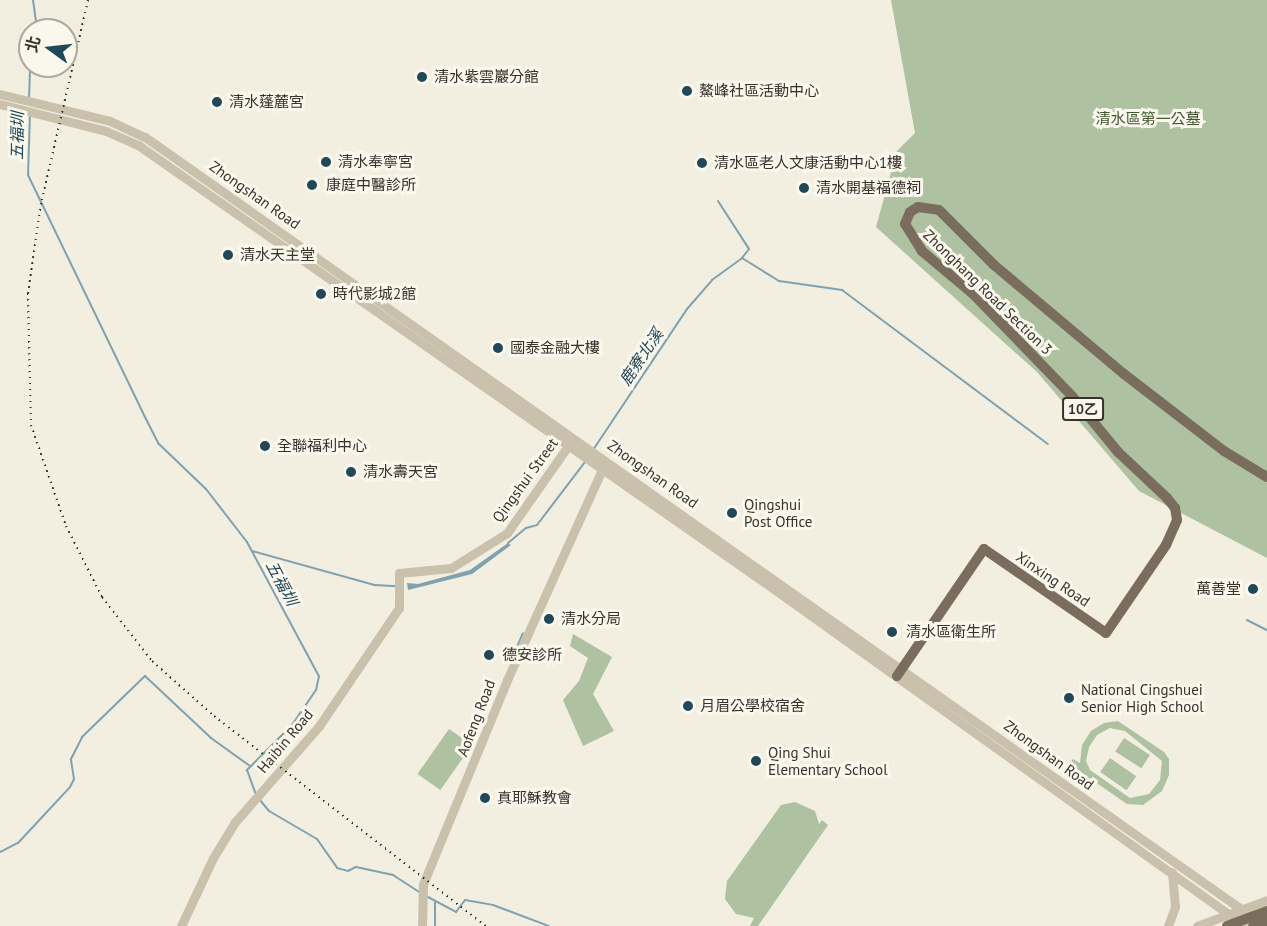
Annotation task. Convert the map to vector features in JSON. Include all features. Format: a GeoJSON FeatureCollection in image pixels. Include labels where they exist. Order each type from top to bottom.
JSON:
{"type":"FeatureCollection","features":[{"type":"Feature","properties":{"kind":"main road","name":"Zhonghang Road Section 3"},"geometry":{"type":"LineString","coordinates":[[1106,633],[1172,533],[1177,520],[1175,508],[1118,452],[1072,396],[973,294],[922,251],[905,224],[910,212],[918,207],[939,210],[994,265],[1124,374],[1224,452],[1267,477]]}},
{"type":"Feature","properties":{"kind":"main road","name":"Xinxing Road"},"geometry":{"type":"LineString","coordinates":[[900,672],[984,549],[1106,633]]}},
{"type":"Feature","properties":{"kind":"main road"},"geometry":{"type":"LineString","coordinates":[[1227,926],[1267,910]]}},
{"type":"Feature","properties":{"kind":"main road"},"geometry":{"type":"LineString","coordinates":[[1253,926],[1267,921]]}},
{"type":"Feature","properties":{"kind":"street","name":"Zhongshan Road"},"geometry":{"type":"LineString","coordinates":[[0,94],[110,121],[145,137],[571,442]]}},
{"type":"Feature","properties":{"kind":"street","name":"Zhongshan Road"},"geometry":{"type":"LineString","coordinates":[[0,104],[106,131],[138,145],[605,465],[1265,926]]}},
{"type":"Feature","properties":{"kind":"street","name":"Qingshui Street"},"geometry":{"type":"LineString","coordinates":[[399,573],[451,568],[507,533],[571,442]]}},
{"type":"Feature","properties":{"kind":"street","name":"Aofeng Road"},"geometry":{"type":"LineString","coordinates":[[422,926],[423,884],[507,680],[605,465]]}},
{"type":"Feature","properties":{"kind":"street","name":"Haibin Road"},"geometry":{"type":"LineString","coordinates":[[181,926],[213,858],[235,822],[319,726],[399,608],[399,573]]}},
{"type":"Feature","properties":{"kind":"street","name":"Zhongshan Road"},"geometry":{"type":"LineString","coordinates":[[900,672],[1245,926]]}},
{"type":"Feature","properties":{"kind":"street"},"geometry":{"type":"LineString","coordinates":[[1168,926],[1175,907],[1172,872]]}},
{"type":"Feature","properties":{"kind":"street"},"geometry":{"type":"LineString","coordinates":[[1197,926],[1267,900]]}},
{"type":"Feature","properties":{"kind":"green space","name":"清水區第一公墓"},"geometry":{"type":"Polygon","coordinates":[[[891,0],[1267,0],[1267,558],[1139,491],[1037,372],[876,227],[897,151],[915,133],[891,0]]]}},
{"type":"Feature","properties":{"kind":"green space"},"geometry":{"type":"Polygon","coordinates":[[[573,634],[612,657],[593,694],[614,731],[583,746],[563,700],[579,681],[588,658],[570,646],[573,634]]]}},
{"type":"Feature","properties":{"kind":"green space"},"geometry":{"type":"Polygon","coordinates":[[[1118,721],[1164,752],[1169,759],[1169,775],[1162,791],[1143,805],[1127,804],[1069,764],[1073,759],[1080,763],[1082,745],[1091,731],[1104,723],[1118,721]],[[1110,728],[1097,735],[1089,747],[1086,761],[1090,770],[1130,798],[1149,794],[1160,780],[1162,761],[1125,731],[1110,728]]]}},
{"type":"Feature","properties":{"kind":"green space"},"geometry":{"type":"Polygon","coordinates":[[[449,729],[472,745],[440,790],[417,774],[449,729]]]}},
{"type":"Feature","properties":{"kind":"green space"},"geometry":{"type":"Polygon","coordinates":[[[1124,738],[1150,755],[1141,768],[1115,751],[1124,738]]]}},
{"type":"Feature","properties":{"kind":"green space"},"geometry":{"type":"Polygon","coordinates":[[[1110,758],[1136,776],[1126,790],[1100,772],[1110,758]]]}},
{"type":"Feature","properties":{"kind":"green space"},"geometry":{"type":"Polygon","coordinates":[[[795,802],[815,811],[819,824],[822,820],[828,825],[758,926],[750,926],[754,918],[736,914],[725,899],[727,881],[781,805],[795,802]]]}},
{"type":"Feature","properties":{"kind":"water"},"geometry":{"type":"Polygon","coordinates":[[[508,543],[511,545],[472,574],[408,590],[407,583],[418,584],[470,570],[508,543]]]}},
{"type":"Feature","properties":{"kind":"waterway","name":"五福圳"},"geometry":{"type":"LineString","coordinates":[[33,0],[35,18]]}},
{"type":"Feature","properties":{"kind":"waterway","name":"五福圳"},"geometry":{"type":"LineString","coordinates":[[29,99],[30,78]]}},
{"type":"Feature","properties":{"kind":"waterway","name":"五福圳"},"geometry":{"type":"LineString","coordinates":[[30,113],[28,175],[146,419],[159,444],[206,489],[247,542],[319,676],[316,690],[292,725],[247,770],[256,795]]}},
{"type":"Feature","properties":{"kind":"waterway"},"geometry":{"type":"LineString","coordinates":[[718,201],[749,249],[742,258]]}},
{"type":"Feature","properties":{"kind":"waterway","name":"鹿寮北溪"},"geometry":{"type":"LineString","coordinates":[[593,450],[687,309],[712,280],[742,258],[779,281],[842,290],[1048,444]]}},
{"type":"Feature","properties":{"kind":"waterway","name":"鹿寮北溪"},"geometry":{"type":"LineString","coordinates":[[508,543],[526,528],[537,525],[585,462]]}},
{"type":"Feature","properties":{"kind":"waterway","name":"鹿寮北溪"},"geometry":{"type":"LineString","coordinates":[[252,551],[375,585],[397,586]]}},
{"type":"Feature","properties":{"kind":"waterway","name":"鹿寮北溪"},"geometry":{"type":"LineString","coordinates":[[1247,620],[1267,630]]}},
{"type":"Feature","properties":{"kind":"waterway"},"geometry":{"type":"LineString","coordinates":[[517,647],[523,633]]}},
{"type":"Feature","properties":{"kind":"waterway"},"geometry":{"type":"LineString","coordinates":[[0,852],[18,843],[70,787],[74,779],[71,759],[82,737],[145,676],[211,738],[250,766]]}},
{"type":"Feature","properties":{"kind":"waterway","name":"五福圳"},"geometry":{"type":"LineString","coordinates":[[259,799],[269,811],[317,839],[337,868],[348,871],[356,867],[393,875],[421,893]]}},
{"type":"Feature","properties":{"kind":"waterway","name":"五福圳"},"geometry":{"type":"LineString","coordinates":[[426,896],[456,912],[465,900],[493,905],[549,926]]}},
{"type":"Feature","properties":{"kind":"waterway"},"geometry":{"type":"LineString","coordinates":[[435,902],[435,926]]}},
{"type":"Feature","properties":{"kind":"railway"},"geometry":{"type":"LineString","coordinates":[[88,0],[41,203],[28,293],[31,425],[66,526],[102,597],[152,661],[214,716],[486,926]]}},
{"type":"Feature","properties":{"kind":"place","name":"清水紫雲巖分館"},"geometry":{"type":"Point","coordinates":[422,77]}},
{"type":"Feature","properties":{"kind":"place","name":"鰲峰社區活動中心"},"geometry":{"type":"Point","coordinates":[687,91]}},
{"type":"Feature","properties":{"kind":"place","name":"清水蓬麓宮"},"geometry":{"type":"Point","coordinates":[217,102]}},
{"type":"Feature","properties":{"kind":"place","name":"清水奉寧宮"},"geometry":{"type":"Point","coordinates":[326,162]}},
{"type":"Feature","properties":{"kind":"place","name":"清水區老人文康活動中心1樓"},"geometry":{"type":"Point","coordinates":[702,163]}},
{"type":"Feature","properties":{"kind":"place","name":"康庭中醫診所"},"geometry":{"type":"Point","coordinates":[312,185]}},
{"type":"Feature","properties":{"kind":"place","name":"清水開基福德祠"},"geometry":{"type":"Point","coordinates":[804,188]}},
{"type":"Feature","properties":{"kind":"place","name":"清水天主堂"},"geometry":{"type":"Point","coordinates":[228,255]}},
{"type":"Feature","properties":{"kind":"place","name":"時代影城2館"},"geometry":{"type":"Point","coordinates":[321,294]}},
{"type":"Feature","properties":{"kind":"place","name":"國泰金融大樓"},"geometry":{"type":"Point","coordinates":[498,348]}},
{"type":"Feature","properties":{"kind":"place","name":"全聯福利中心"},"geometry":{"type":"Point","coordinates":[265,446]}},
{"type":"Feature","properties":{"kind":"place","name":"清水壽天宮"},"geometry":{"type":"Point","coordinates":[351,472]}},
{"type":"Feature","properties":{"kind":"place","name":"Qingshui Post Office"},"geometry":{"type":"Point","coordinates":[732,513]}},
{"type":"Feature","properties":{"kind":"place","name":"萬善堂"},"geometry":{"type":"Point","coordinates":[1253,589]}},
{"type":"Feature","properties":{"kind":"place","name":"清水分局"},"geometry":{"type":"Point","coordinates":[549,619]}},
{"type":"Feature","properties":{"kind":"place","name":"清水區衛生所"},"geometry":{"type":"Point","coordinates":[892,632]}},
{"type":"Feature","properties":{"kind":"place","name":"德安診所"},"geometry":{"type":"Point","coordinates":[489,655]}},
{"type":"Feature","properties":{"kind":"place","name":"National Cingshuei Senior High School"},"geometry":{"type":"Point","coordinates":[1069,698]}},
{"type":"Feature","properties":{"kind":"place","name":"月眉公學校宿舍"},"geometry":{"type":"Point","coordinates":[688,706]}},
{"type":"Feature","properties":{"kind":"place","name":"Qing Shui Elementary School"},"geometry":{"type":"Point","coordinates":[756,761]}},
{"type":"Feature","properties":{"kind":"place","name":"真耶穌教會"},"geometry":{"type":"Point","coordinates":[485,798]}}]}
